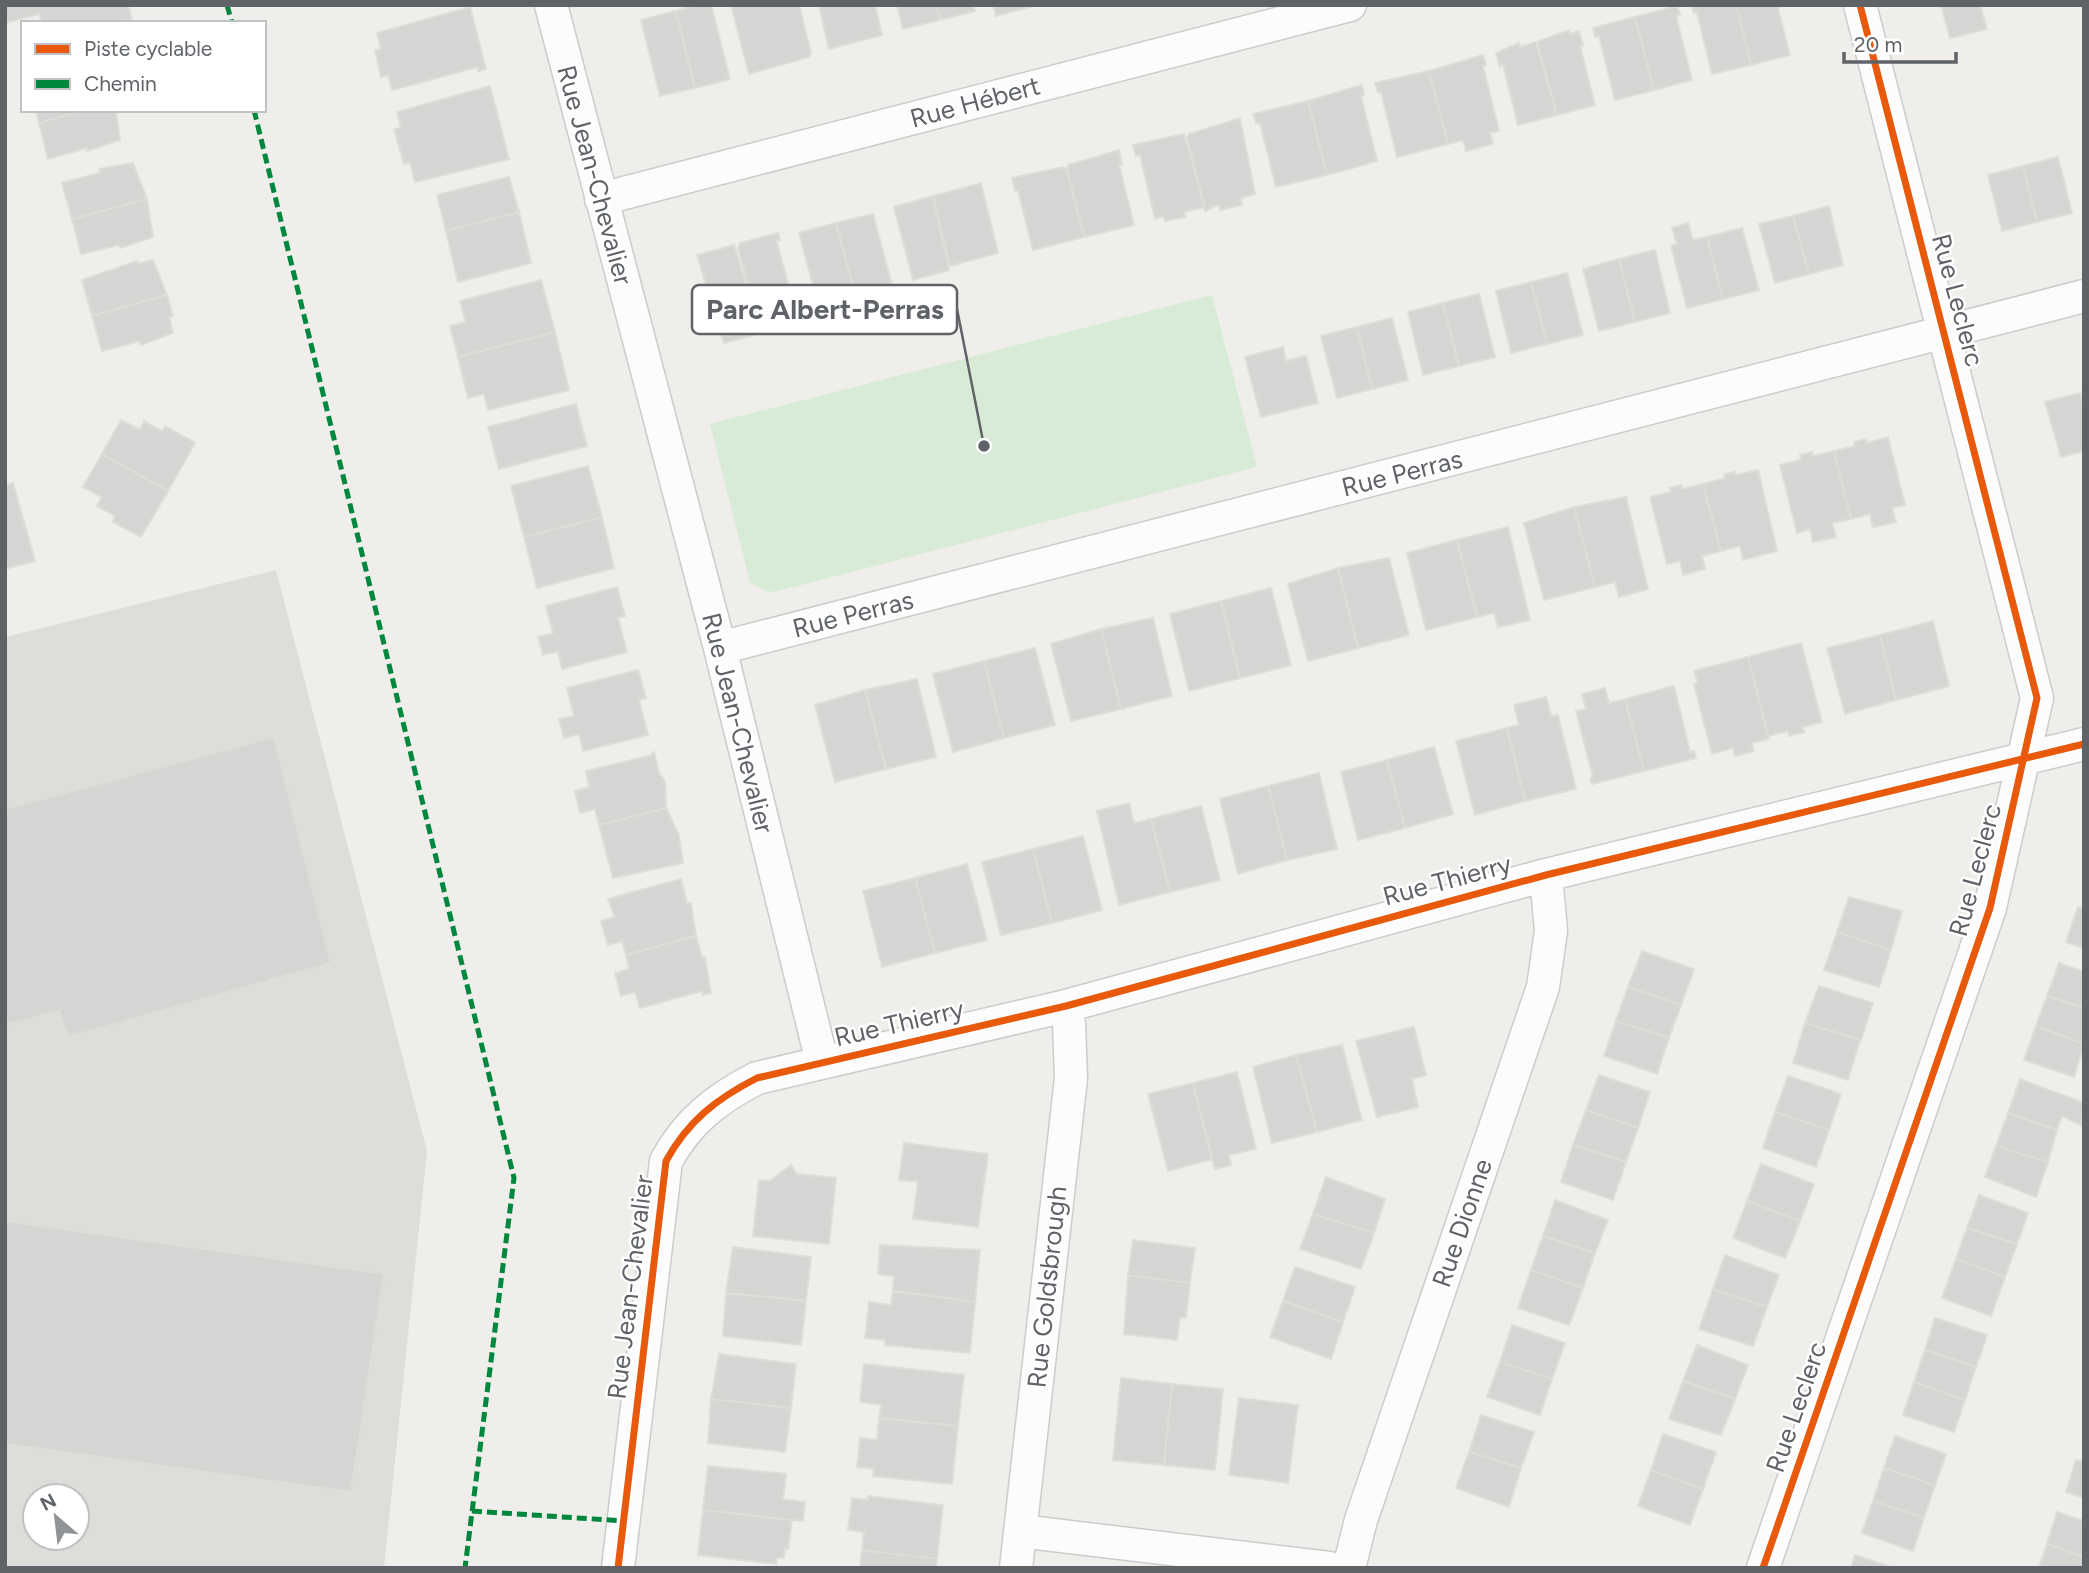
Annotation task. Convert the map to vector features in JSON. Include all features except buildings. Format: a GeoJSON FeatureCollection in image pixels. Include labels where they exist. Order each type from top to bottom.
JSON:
{"type":"FeatureCollection","features":[{"type":"Feature","properties":{"kind":"street","name":"Rue Jean-Chevalier"},"geometry":{"type":"LineString","coordinates":[[551,5],[720,648],[822,1062],[757,1078],[726,1094],[692,1122],[666,1161],[618,1568]]}},
{"type":"Feature","properties":{"kind":"street","name":"Rue Hébert"},"geometry":{"type":"LineString","coordinates":[[601,199],[1350,5]]}},
{"type":"Feature","properties":{"kind":"street","name":"Rue Leclerc"},"geometry":{"type":"LineString","coordinates":[[1763,1568],[1990,908],[2036,709],[2035,687],[1860,5]]}},
{"type":"Feature","properties":{"kind":"street","name":"Rue Perras"},"geometry":{"type":"LineString","coordinates":[[720,648],[2084,296]]}},
{"type":"Feature","properties":{"kind":"street","name":"Rue Thierry"},"geometry":{"type":"LineString","coordinates":[[822,1062],[1066,1006],[1546,875],[2084,744]]}},
{"type":"Feature","properties":{"kind":"street","name":"Rue Dionne"},"geometry":{"type":"LineString","coordinates":[[1349,1568],[1361,1520],[1543,987],[1551,931],[1546,875]]}},
{"type":"Feature","properties":{"kind":"street","name":"Rue Goldsbrough"},"geometry":{"type":"LineString","coordinates":[[1016,1568],[1071,1078],[1066,1006]]}},
{"type":"Feature","properties":{"kind":"street"},"geometry":{"type":"LineString","coordinates":[[1020,1531],[1329,1568]]}},
{"type":"Feature","properties":{"kind":"shaded area"},"geometry":{"type":"Polygon","coordinates":[[[276,570],[427,1151],[384,1568],[5,1568],[5,637],[276,570]]]}},
{"type":"Feature","properties":{"kind":"green space"},"geometry":{"type":"Polygon","coordinates":[[[1212,295],[1257,467],[778,591],[767,592],[750,582],[710,424],[1212,295]]]}},
{"type":"Feature","properties":{"kind":"marked path"},"geometry":{"type":"LineString","coordinates":[[227,5],[231,21]]}},
{"type":"Feature","properties":{"kind":"marked path"},"geometry":{"type":"LineString","coordinates":[[254,112],[514,1178],[465,1568]]}},
{"type":"Feature","properties":{"kind":"marked path"},"geometry":{"type":"LineString","coordinates":[[472,1511],[624,1521]]}},
{"type":"Feature","properties":{"kind":"cycle path"},"geometry":{"type":"LineString","coordinates":[[1763,1568],[1990,908],[2037,698],[1860,5]]}},
{"type":"Feature","properties":{"kind":"cycle path"},"geometry":{"type":"LineString","coordinates":[[618,1568],[666,1161],[684,1134],[704,1112],[742,1086],[757,1078],[1066,1006],[1546,875],[2084,744]]}},
{"type":"Feature","properties":{"kind":"place","name":"Parc Albert-Perras"},"geometry":{"type":"Point","coordinates":[984,446]}}]}
